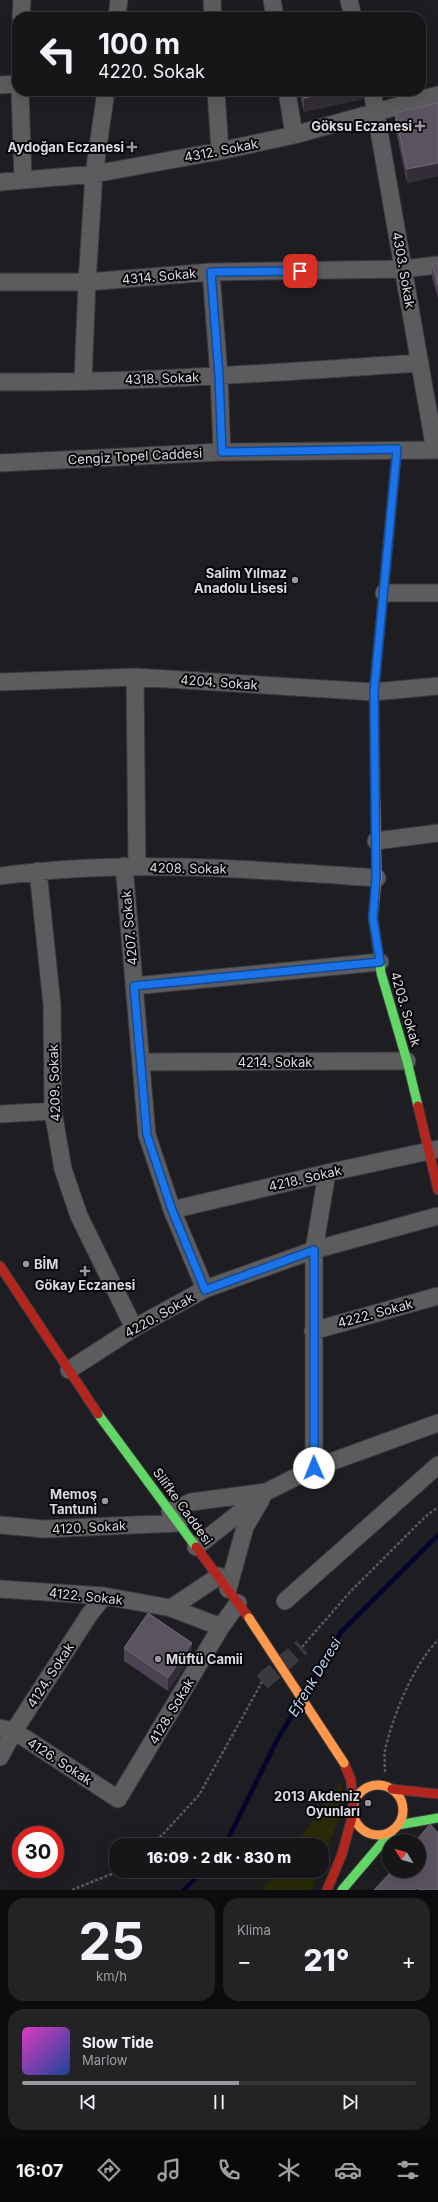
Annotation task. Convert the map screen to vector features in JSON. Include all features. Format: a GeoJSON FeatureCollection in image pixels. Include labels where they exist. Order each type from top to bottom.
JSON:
{"type":"FeatureCollection","features":[{"type":"Feature","properties":{"kind":"street"},"geometry":{"type":"LineString","coordinates":[[21,12],[22,0]]}},
{"type":"Feature","properties":{"kind":"street"},"geometry":{"type":"LineString","coordinates":[[118,12],[119,0]]}},
{"type":"Feature","properties":{"kind":"street"},"geometry":{"type":"LineString","coordinates":[[212,0],[213,12]]}},
{"type":"Feature","properties":{"kind":"street"},"geometry":{"type":"LineString","coordinates":[[272,0],[274,12]]}},
{"type":"Feature","properties":{"kind":"street"},"geometry":{"type":"LineString","coordinates":[[349,0],[352,12]]}},
{"type":"Feature","properties":{"kind":"street"},"geometry":{"type":"LineString","coordinates":[[0,85],[12,84]]}},
{"type":"Feature","properties":{"kind":"street","name":"4312. Sokak"},"geometry":{"type":"LineString","coordinates":[[0,182],[94,174],[220,151],[294,136],[438,95]]}},
{"type":"Feature","properties":{"kind":"street"},"geometry":{"type":"LineString","coordinates":[[20,96],[23,179]]}},
{"type":"Feature","properties":{"kind":"street"},"geometry":{"type":"LineString","coordinates":[[83,381],[87,282],[94,174],[105,96]]}},
{"type":"Feature","properties":{"kind":"street"},"geometry":{"type":"LineString","coordinates":[[216,96],[220,151]]}},
{"type":"Feature","properties":{"kind":"street"},"geometry":{"type":"LineString","coordinates":[[288,96],[294,136]]}},
{"type":"Feature","properties":{"kind":"street","name":"4303. Sokak"},"geometry":{"type":"LineString","coordinates":[[373,96],[420,363],[437,450]]}},
{"type":"Feature","properties":{"kind":"street","name":"4314. Sokak"},"geometry":{"type":"LineString","coordinates":[[0,282],[87,282],[211,272],[404,269],[438,264]]}},
{"type":"Feature","properties":{"kind":"street"},"geometry":{"type":"LineString","coordinates":[[211,272],[219,376],[222,452]]}},
{"type":"Feature","properties":{"kind":"street","name":"4318. Sokak"},"geometry":{"type":"LineString","coordinates":[[0,382],[83,381],[219,376],[420,363]]}},
{"type":"Feature","properties":{"kind":"street","name":"Cengiz Topel Caddesi"},"geometry":{"type":"LineString","coordinates":[[0,463],[222,452],[397,449],[437,450]]}},
{"type":"Feature","properties":{"kind":"street","name":"4203. Sokak"},"geometry":{"type":"LineString","coordinates":[[397,449],[374,692],[376,878],[373,918],[380,962],[433,1150],[438,1190]]}},
{"type":"Feature","properties":{"kind":"street"},"geometry":{"type":"LineString","coordinates":[[384,593],[438,593]]}},
{"type":"Feature","properties":{"kind":"street","name":"4204. Sokak"},"geometry":{"type":"LineString","coordinates":[[0,682],[135,677],[374,692],[438,686]]}},
{"type":"Feature","properties":{"kind":"street","name":"4207. Sokak"},"geometry":{"type":"LineString","coordinates":[[135,677],[131,867],[134,986],[142,1062],[147,1135],[172,1210],[205,1290]]}},
{"type":"Feature","properties":{"kind":"street"},"geometry":{"type":"LineString","coordinates":[[376,841],[438,833]]}},
{"type":"Feature","properties":{"kind":"street","name":"4208. Sokak"},"geometry":{"type":"LineString","coordinates":[[0,876],[38,871],[131,867],[241,868],[376,878]]}},
{"type":"Feature","properties":{"kind":"street","name":"4209. Sokak"},"geometry":{"type":"LineString","coordinates":[[38,871],[52,1005],[53,1111],[63,1169],[79,1216],[134,1328]]}},
{"type":"Feature","properties":{"kind":"street"},"geometry":{"type":"LineString","coordinates":[[134,986],[380,962]]}},
{"type":"Feature","properties":{"kind":"street","name":"4214. Sokak"},"geometry":{"type":"LineString","coordinates":[[142,1062],[407,1061]]}},
{"type":"Feature","properties":{"kind":"street"},"geometry":{"type":"LineString","coordinates":[[0,1114],[53,1111]]}},
{"type":"Feature","properties":{"kind":"street","name":"4218. Sokak"},"geometry":{"type":"LineString","coordinates":[[172,1210],[327,1173],[433,1150]]}},
{"type":"Feature","properties":{"kind":"street"},"geometry":{"type":"LineString","coordinates":[[314,1468],[314,1250],[327,1173]]}},
{"type":"Feature","properties":{"kind":"street","name":"4220. Sokak"},"geometry":{"type":"LineString","coordinates":[[70,1370],[134,1328],[205,1290],[314,1250],[438,1216]]}},
{"type":"Feature","properties":{"kind":"street","name":"Silifke Caddesi"},"geometry":{"type":"LineString","coordinates":[[0,1266],[98,1412],[249,1618],[344,1763],[351,1780],[353,1809]]}},
{"type":"Feature","properties":{"kind":"street","name":"4222. Sokak"},"geometry":{"type":"LineString","coordinates":[[313,1331],[438,1296]]}},
{"type":"Feature","properties":{"kind":"street"},"geometry":{"type":"LineString","coordinates":[[196,1547],[266,1492],[314,1468],[438,1423]]}},
{"type":"Feature","properties":{"kind":"street"},"geometry":{"type":"LineString","coordinates":[[285,1601],[438,1465]]}},
{"type":"Feature","properties":{"kind":"street"},"geometry":{"type":"LineString","coordinates":[[174,1517],[190,1502],[266,1492]]}},
{"type":"Feature","properties":{"kind":"street"},"geometry":{"type":"LineString","coordinates":[[171,1608],[223,1583],[245,1527],[266,1492]]}},
{"type":"Feature","properties":{"kind":"street","name":"4120. Sokak"},"geometry":{"type":"LineString","coordinates":[[0,1525],[44,1529],[174,1517]]}},
{"type":"Feature","properties":{"kind":"street","name":"4122. Sokak"},"geometry":{"type":"LineString","coordinates":[[0,1589],[104,1596],[171,1608],[221,1627]]}},
{"type":"Feature","properties":{"kind":"street","name":"4124. Sokak"},"geometry":{"type":"LineString","coordinates":[[0,1757],[7,1730],[89,1614],[104,1596]]}},
{"type":"Feature","properties":{"kind":"street","name":"4128. Sokak"},"geometry":{"type":"LineString","coordinates":[[118,1799],[221,1627],[238,1603]]}},
{"type":"Feature","properties":{"kind":"street","name":"4126. Sokak"},"geometry":{"type":"LineString","coordinates":[[7,1730],[118,1799]]}},
{"type":"Feature","properties":{"kind":"street"},"geometry":{"type":"LineString","coordinates":[[344,1763],[355,1769]]}},
{"type":"Feature","properties":{"kind":"street"},"geometry":{"type":"LineString","coordinates":[[342,1890],[396,1828],[403,1810],[402,1801],[385,1786],[367,1776]]}},
{"type":"Feature","properties":{"kind":"street"},"geometry":{"type":"LineString","coordinates":[[327,1890],[342,1854],[353,1809],[359,1793],[364,1788],[385,1786],[438,1794]]}},
{"type":"Feature","properties":{"kind":"street"},"geometry":{"type":"LineString","coordinates":[[353,1809],[359,1827],[365,1831],[379,1835],[396,1828],[438,1818]]}},
{"type":"Feature","properties":{"kind":"path"},"geometry":{"type":"LineString","coordinates":[[302,1647],[349,1593],[425,1517],[438,1507]]}},
{"type":"Feature","properties":{"kind":"path"},"geometry":{"type":"LineString","coordinates":[[385,1786],[385,1752],[396,1716],[414,1675],[438,1640]]}},
{"type":"Feature","properties":{"kind":"path"},"geometry":{"type":"LineString","coordinates":[[159,1838],[199,1795],[262,1682]]}},
{"type":"Feature","properties":{"kind":"path"},"geometry":{"type":"LineString","coordinates":[[72,1890],[109,1875]]}},
{"type":"Feature","properties":{"kind":"shaded area"},"geometry":{"type":"Polygon","coordinates":[[[341,1781],[344,1805],[329,1844],[329,1838],[300,1838],[341,1781]]]}},
{"type":"Feature","properties":{"kind":"shaded area"},"geometry":{"type":"Polygon","coordinates":[[[271,1878],[315,1878],[311,1890],[262,1890],[271,1878]]]}},
{"type":"Feature","properties":{"kind":"building"},"geometry":{"type":"Polygon","coordinates":[[[303,96],[314,96],[304,98],[303,96]]]}},
{"type":"Feature","properties":{"kind":"building"},"geometry":{"type":"Polygon","coordinates":[[[438,103],[438,163],[407,169],[395,113],[438,103]]]}},
{"type":"Feature","properties":{"kind":"building"},"geometry":{"type":"Polygon","coordinates":[[[432,263],[438,263],[438,285],[432,263]]]}},
{"type":"Feature","properties":{"kind":"building","name":"Müftü Camii"},"geometry":{"type":"Polygon","coordinates":[[[148,1613],[192,1643],[168,1678],[124,1648],[148,1613]]]}},
{"type":"Feature","properties":{"kind":"building"},"geometry":{"type":"Polygon","coordinates":[[[430,1824],[438,1833],[438,1890],[419,1890],[417,1888],[415,1890],[374,1890],[385,1878],[426,1878],[426,1834],[422,1834],[430,1824]]]}},
{"type":"Feature","properties":{"kind":"waterway","name":"Efrenk Deresi"},"geometry":{"type":"LineString","coordinates":[[305,1693],[341,1632],[438,1535]]}},
{"type":"Feature","properties":{"kind":"waterway","name":"Efrenk Deresi"},"geometry":{"type":"LineString","coordinates":[[228,1838],[276,1742],[298,1705]]}},
{"type":"Feature","properties":{"kind":"waterway","name":"Efrenk Deresi"},"geometry":{"type":"LineString","coordinates":[[184,1890],[195,1878]]}},
{"type":"Feature","properties":{"kind":"tunnel"},"geometry":{"type":"LineString","coordinates":[[262,1682],[302,1647]]}},
{"type":"Feature","properties":{"kind":"traffic: fast"},"geometry":{"type":"LineString","coordinates":[[379,957],[381,973],[407,1061],[418,1106]]}},
{"type":"Feature","properties":{"kind":"traffic: fast"},"geometry":{"type":"LineString","coordinates":[[98,1414],[196,1547]]}},
{"type":"Feature","properties":{"kind":"traffic: fast"},"geometry":{"type":"LineString","coordinates":[[398,1825],[438,1818]]}},
{"type":"Feature","properties":{"kind":"traffic: fast"},"geometry":{"type":"LineString","coordinates":[[342,1890],[393,1830]]}},
{"type":"Feature","properties":{"kind":"traffic: slow"},"geometry":{"type":"LineString","coordinates":[[375,767],[377,878],[373,918],[379,957]]}},
{"type":"Feature","properties":{"kind":"traffic: slow"},"geometry":{"type":"LineString","coordinates":[[249,1618],[344,1763]]}},
{"type":"Feature","properties":{"kind":"traffic: slow"},"geometry":{"type":"LineString","coordinates":[[373,1785],[383,1785],[396,1792],[403,1805],[403,1810],[403,1815],[396,1828],[383,1835],[373,1835],[364,1831],[357,1824],[353,1815],[353,1805],[357,1796],[364,1789],[373,1785]]}},
{"type":"Feature","properties":{"kind":"traffic: jam"},"geometry":{"type":"LineString","coordinates":[[375,767],[374,692],[397,449]]}},
{"type":"Feature","properties":{"kind":"traffic: jam"},"geometry":{"type":"LineString","coordinates":[[418,1106],[438,1190]]}},
{"type":"Feature","properties":{"kind":"traffic: jam"},"geometry":{"type":"LineString","coordinates":[[0,1266],[98,1414]]}},
{"type":"Feature","properties":{"kind":"traffic: jam"},"geometry":{"type":"LineString","coordinates":[[196,1547],[249,1618]]}},
{"type":"Feature","properties":{"kind":"traffic: jam"},"geometry":{"type":"LineString","coordinates":[[344,1763],[351,1780],[353,1804]]}},
{"type":"Feature","properties":{"kind":"traffic: jam"},"geometry":{"type":"LineString","coordinates":[[392,1789],[438,1794]]}},
{"type":"Feature","properties":{"kind":"traffic: jam"},"geometry":{"type":"LineString","coordinates":[[327,1890],[342,1854],[353,1814]]}},
{"type":"Feature","properties":{"kind":"place","name":"Göksu Eczanesi"},"geometry":{"type":"Point","coordinates":[420,126]}},
{"type":"Feature","properties":{"kind":"place","name":"Aydoğan Eczanesi"},"geometry":{"type":"Point","coordinates":[132,147]}},
{"type":"Feature","properties":{"kind":"place","name":"Salim Yılmaz Anadolu Lisesi"},"geometry":{"type":"Point","coordinates":[295,580]}},
{"type":"Feature","properties":{"kind":"place","name":"BİM"},"geometry":{"type":"Point","coordinates":[26,1264]}},
{"type":"Feature","properties":{"kind":"place","name":"Gökay Eczanesi"},"geometry":{"type":"Point","coordinates":[85,1271]}},
{"type":"Feature","properties":{"kind":"place","name":"Memoş Tantuni"},"geometry":{"type":"Point","coordinates":[105,1501]}},
{"type":"Feature","properties":{"kind":"place","name":"Müftü Camii"},"geometry":{"type":"Point","coordinates":[158,1659]}},
{"type":"Feature","properties":{"kind":"place","name":"2013 Akdeniz Oyunları"},"geometry":{"type":"Point","coordinates":[368,1803]}},
{"type":"Feature","properties":{"kind":"route"},"geometry":{"type":"LineString","coordinates":[[300,271],[211,272],[219,376],[222,452],[397,449],[374,692],[373,724],[376,878],[373,918],[380,962],[134,986],[142,1062],[147,1135],[172,1210],[205,1290],[314,1250],[314,1468]]}}]}
